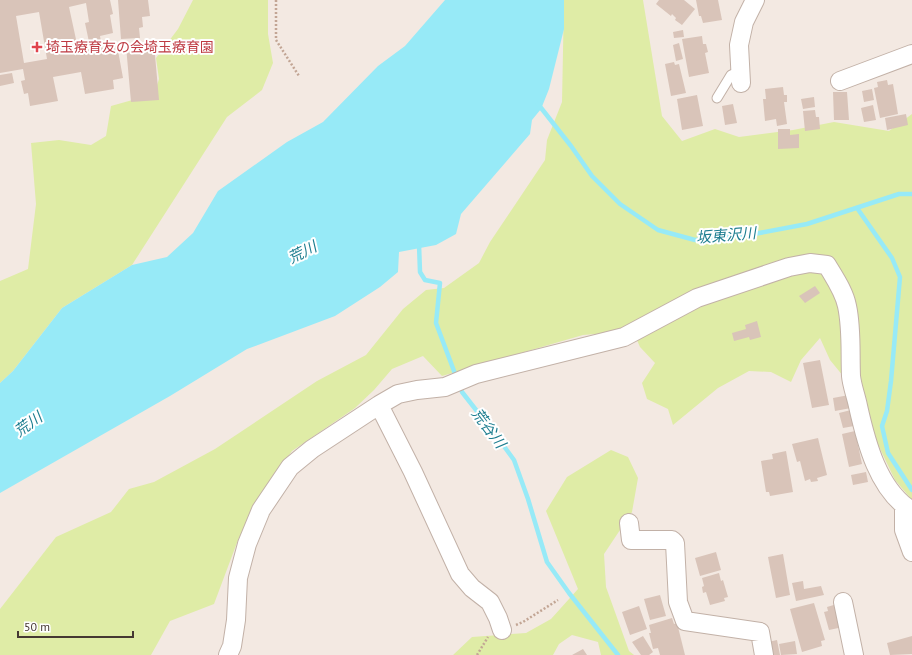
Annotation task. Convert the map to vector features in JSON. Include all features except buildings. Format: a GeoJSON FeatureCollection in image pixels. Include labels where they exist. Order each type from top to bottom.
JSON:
{"type":"FeatureCollection","features":[{"type":"Feature","properties":{"kind":"street"},"geometry":{"type":"LineString","coordinates":[[741,77],[739,46],[744,22],[755,0]]}},
{"type":"Feature","properties":{"kind":"street"},"geometry":{"type":"LineString","coordinates":[[840,81],[912,54]]}},
{"type":"Feature","properties":{"kind":"street"},"geometry":{"type":"LineString","coordinates":[[228,655],[232,646],[236,620],[238,578],[247,544],[261,510],[290,467],[312,449],[379,404],[398,394],[445,387],[476,374],[624,336],[697,298],[789,268],[810,263],[827,265],[847,305],[851,340],[851,377],[865,439],[885,483],[908,509],[904,530],[912,552]]}},
{"type":"Feature","properties":{"kind":"street"},"geometry":{"type":"LineString","coordinates":[[379,404],[416,478],[460,574],[472,588],[490,602],[502,630]]}},
{"type":"Feature","properties":{"kind":"street"},"geometry":{"type":"LineString","coordinates":[[629,523],[631,540],[672,540],[675,544],[678,602],[685,621],[760,632],[764,655]]}},
{"type":"Feature","properties":{"kind":"street"},"geometry":{"type":"LineString","coordinates":[[843,602],[854,655]]}},
{"type":"Feature","properties":{"kind":"lane"},"geometry":{"type":"LineString","coordinates":[[717,98],[731,75],[741,77]]}},
{"type":"Feature","properties":{"kind":"path"},"geometry":{"type":"LineString","coordinates":[[276,0],[276,40],[299,76]]}},
{"type":"Feature","properties":{"kind":"green space"},"geometry":{"type":"Polygon","coordinates":[[[193,0],[268,0],[268,34],[273,63],[262,90],[227,117],[132,265],[62,308],[13,371],[0,383],[0,281],[28,269],[36,204],[31,143],[59,140],[91,145],[106,136],[111,106],[136,99],[153,98],[159,79],[156,58],[178,29],[193,0]]]}},
{"type":"Feature","properties":{"kind":"green space"},"geometry":{"type":"Polygon","coordinates":[[[564,0],[643,0],[662,116],[682,141],[715,129],[739,137],[793,130],[834,122],[889,131],[912,114],[912,500],[895,480],[848,382],[830,360],[820,338],[801,360],[791,382],[771,372],[749,371],[718,388],[673,425],[668,409],[647,399],[642,383],[655,363],[640,347],[633,331],[583,335],[442,376],[423,356],[392,369],[374,390],[355,408],[292,451],[262,493],[238,540],[214,604],[170,621],[151,655],[0,655],[0,609],[56,537],[111,512],[129,489],[154,482],[215,449],[317,381],[366,355],[403,309],[426,290],[444,288],[479,263],[490,242],[545,160],[547,140],[562,102],[564,0]]]}},
{"type":"Feature","properties":{"kind":"green space"},"geometry":{"type":"Polygon","coordinates":[[[611,450],[628,457],[638,478],[632,512],[604,554],[606,587],[629,651],[634,655],[601,655],[598,642],[572,635],[559,644],[553,655],[453,655],[472,637],[526,633],[551,619],[578,589],[546,511],[567,477],[611,450]]]}},
{"type":"Feature","properties":{"kind":"water","name":"荒川"},"geometry":{"type":"Polygon","coordinates":[[[445,0],[564,0],[564,29],[549,89],[541,109],[532,120],[530,134],[461,214],[456,234],[436,245],[399,252],[398,272],[380,287],[335,316],[247,349],[170,396],[0,493],[0,383],[13,371],[62,308],[132,265],[167,257],[193,233],[218,191],[287,142],[323,122],[378,66],[405,46],[445,0]]]}},
{"type":"Feature","properties":{"kind":"waterway","name":"坂東沢川"},"geometry":{"type":"LineString","coordinates":[[538,104],[571,146],[592,176],[620,204],[658,230],[695,240],[754,234],[807,224],[899,194],[912,194]]}},
{"type":"Feature","properties":{"kind":"waterway"},"geometry":{"type":"LineString","coordinates":[[857,208],[892,258],[900,277],[891,381],[887,411],[882,426],[888,453],[912,490]]}},
{"type":"Feature","properties":{"kind":"waterway","name":"荒谷川"},"geometry":{"type":"LineString","coordinates":[[419,244],[420,272],[425,280],[440,283],[436,323],[457,379]]}},
{"type":"Feature","properties":{"kind":"waterway","name":"荒谷川"},"geometry":{"type":"LineString","coordinates":[[460,386],[462,392],[514,460],[528,499],[547,562],[569,593],[618,655]]}},
{"type":"Feature","properties":{"kind":"place","name":"埼玉療育友の会埼玉療育園"},"geometry":{"type":"Point","coordinates":[37,47]}}]}
